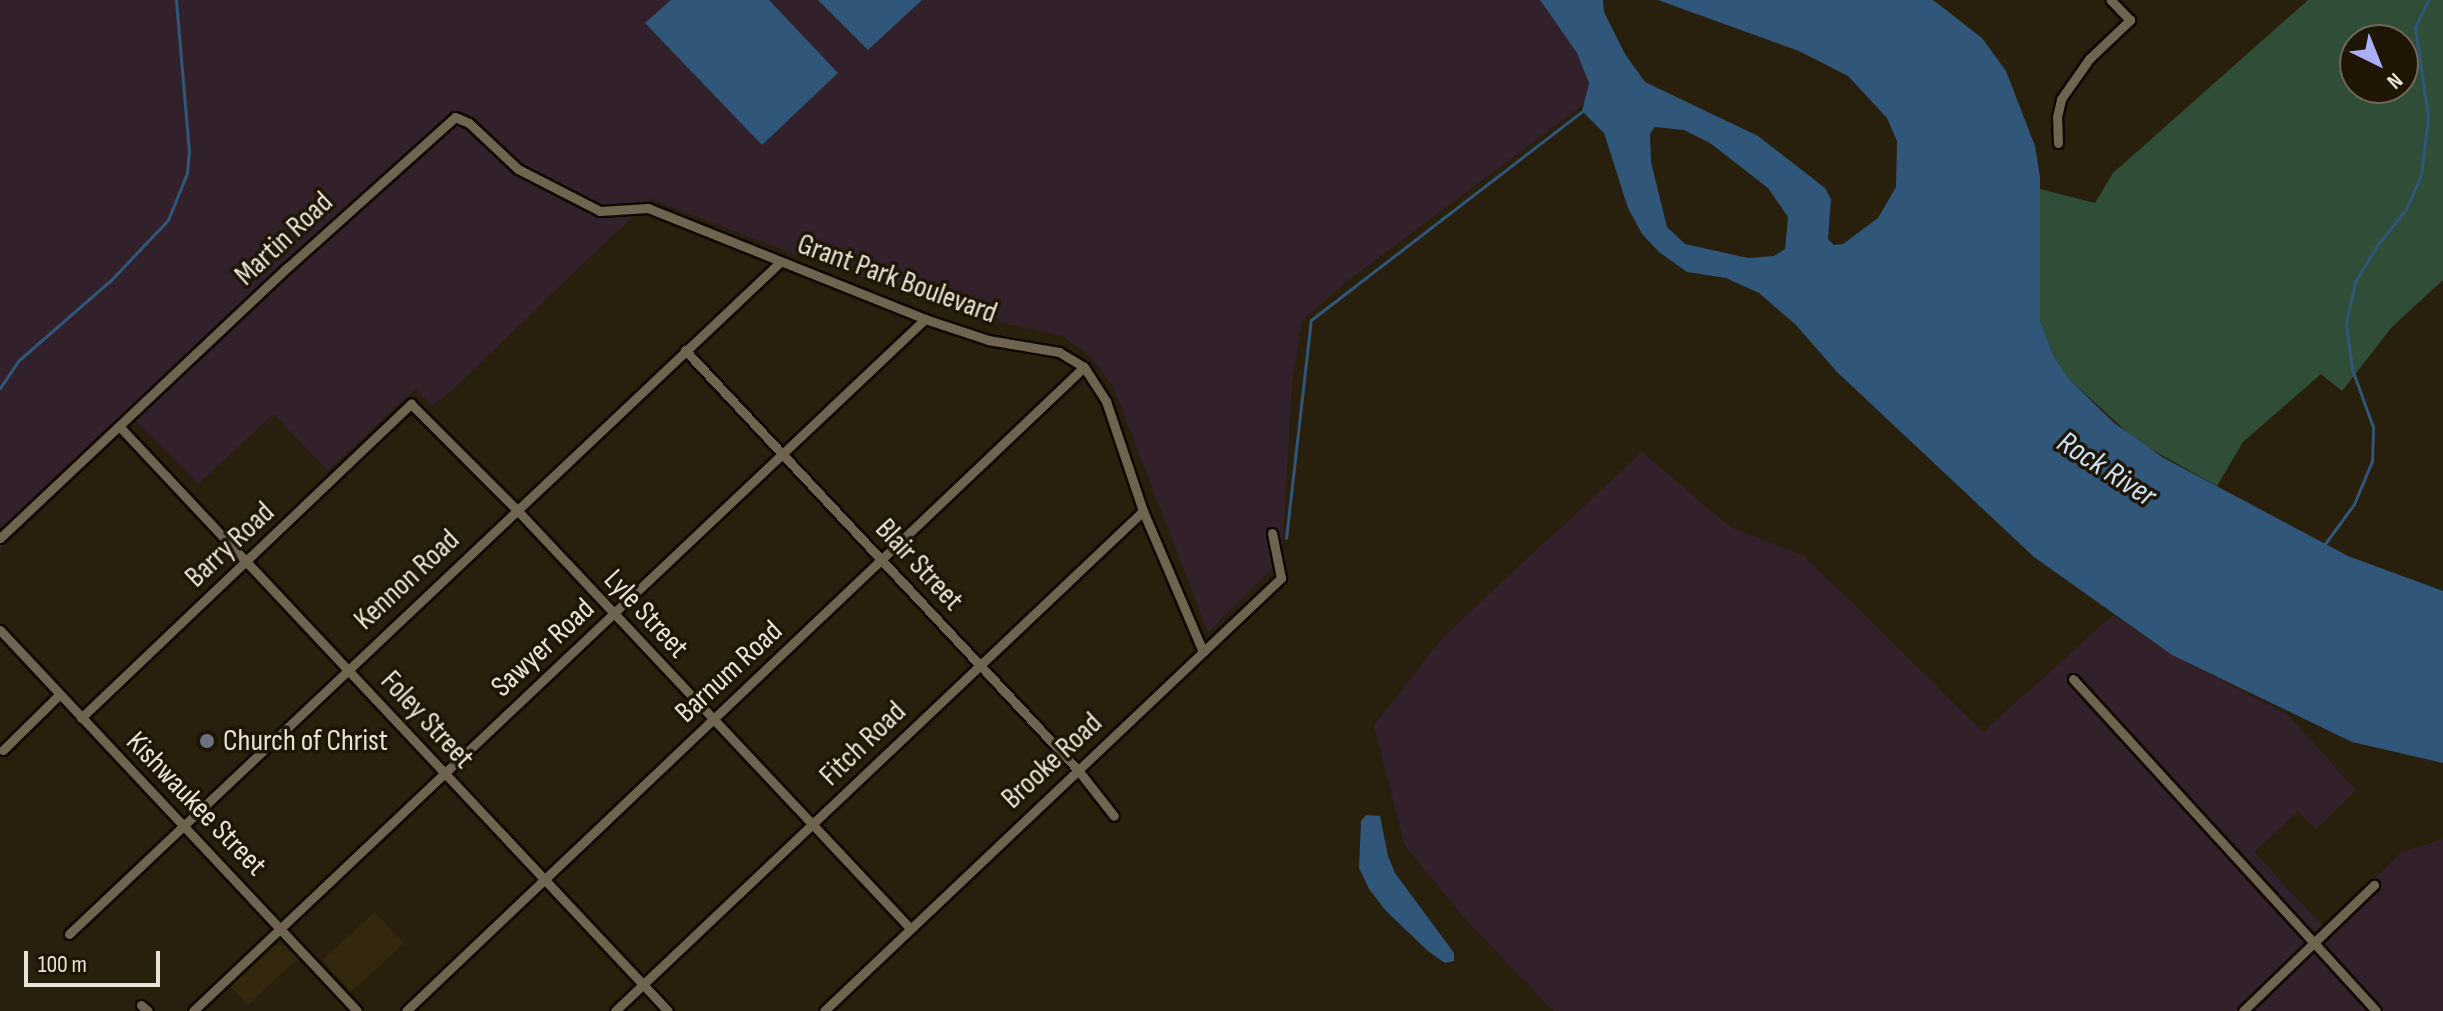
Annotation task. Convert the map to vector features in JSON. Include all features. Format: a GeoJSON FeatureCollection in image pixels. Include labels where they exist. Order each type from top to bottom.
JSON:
{"type":"FeatureCollection","features":[{"type":"Feature","properties":{"kind":"street"},"geometry":{"type":"LineString","coordinates":[[2058,143],[2057,117],[2061,99],[2089,59],[2130,20],[2111,0]]}},
{"type":"Feature","properties":{"kind":"street","name":"Martin Road"},"geometry":{"type":"LineString","coordinates":[[0,538],[455,117],[469,123],[518,169],[600,211],[628,208]]}},
{"type":"Feature","properties":{"kind":"street","name":"Grant Park Boulevard"},"geometry":{"type":"LineString","coordinates":[[628,208],[648,208],[925,319],[988,340],[1059,352],[1084,367]]}},
{"type":"Feature","properties":{"kind":"street","name":"Kennon Road"},"geometry":{"type":"LineString","coordinates":[[69,934],[779,263]]}},
{"type":"Feature","properties":{"kind":"street","name":"Sawyer Road"},"geometry":{"type":"LineString","coordinates":[[193,1011],[925,319]]}},
{"type":"Feature","properties":{"kind":"street","name":"Blair Street"},"geometry":{"type":"LineString","coordinates":[[685,350],[1078,770],[1114,816]]}},
{"type":"Feature","properties":{"kind":"street"},"geometry":{"type":"LineString","coordinates":[[1084,367],[1106,401],[1143,511],[1203,652]]}},
{"type":"Feature","properties":{"kind":"street","name":"Barnum Road"},"geometry":{"type":"LineString","coordinates":[[406,1011],[1084,367]]}},
{"type":"Feature","properties":{"kind":"street","name":"Lyle Street"},"geometry":{"type":"LineString","coordinates":[[411,404],[517,510],[613,616],[910,928]]}},
{"type":"Feature","properties":{"kind":"street","name":"Barry Road"},"geometry":{"type":"LineString","coordinates":[[81,718],[411,404]]}},
{"type":"Feature","properties":{"kind":"street","name":"Foley Street"},"geometry":{"type":"LineString","coordinates":[[119,426],[668,1011]]}},
{"type":"Feature","properties":{"kind":"street","name":"Fitch Road"},"geometry":{"type":"LineString","coordinates":[[615,1011],[1143,511]]}},
{"type":"Feature","properties":{"kind":"street","name":"Brooke Road"},"geometry":{"type":"LineString","coordinates":[[824,1011],[1281,578],[1272,533]]}},
{"type":"Feature","properties":{"kind":"street","name":"Kishwaukee Street"},"geometry":{"type":"LineString","coordinates":[[0,630],[357,1011]]}},
{"type":"Feature","properties":{"kind":"street"},"geometry":{"type":"LineString","coordinates":[[2073,679],[2376,1011]]}},
{"type":"Feature","properties":{"kind":"street"},"geometry":{"type":"LineString","coordinates":[[3,750],[59,695]]}},
{"type":"Feature","properties":{"kind":"street"},"geometry":{"type":"LineString","coordinates":[[2243,1011],[2374,885]]}},
{"type":"Feature","properties":{"kind":"shaded area"},"geometry":{"type":"Polygon","coordinates":[[[0,0],[1540,0],[1577,53],[1589,83],[1584,104],[1341,286],[1302,321],[1292,382],[1282,558],[1208,632],[1113,386],[1089,355],[1062,336],[1003,323],[799,256],[651,199],[449,393],[432,406],[415,389],[327,471],[274,414],[198,484],[133,419],[0,548],[0,0]]]}},
{"type":"Feature","properties":{"kind":"shaded area"},"geometry":{"type":"Polygon","coordinates":[[[1642,452],[1730,527],[1804,556],[1983,732],[2113,615],[2172,655],[2287,714],[2356,790],[2316,829],[2298,811],[2254,852],[2324,927],[2402,852],[2443,839],[2443,1011],[1554,1011],[1469,924],[1404,844],[1374,725],[1443,637],[1642,452]]]}},
{"type":"Feature","properties":{"kind":"shaded area"},"geometry":{"type":"Polygon","coordinates":[[[375,912],[404,943],[351,992],[322,960],[375,912]]]}},
{"type":"Feature","properties":{"kind":"shaded area"},"geometry":{"type":"Polygon","coordinates":[[[276,945],[285,946],[298,959],[248,1005],[230,986],[276,945]]]}},
{"type":"Feature","properties":{"kind":"green space"},"geometry":{"type":"Polygon","coordinates":[[[2308,0],[2443,0],[2443,280],[2392,327],[2342,391],[2321,374],[2243,442],[2217,486],[2138,442],[2070,380],[2054,357],[2040,320],[2040,189],[2095,203],[2113,173],[2308,0]]]}},
{"type":"Feature","properties":{"kind":"water"},"geometry":{"type":"Polygon","coordinates":[[[671,0],[769,0],[838,73],[762,145],[645,23],[671,0]]]}},
{"type":"Feature","properties":{"kind":"water"},"geometry":{"type":"Polygon","coordinates":[[[818,0],[922,0],[868,50],[818,0]]]}},
{"type":"Feature","properties":{"kind":"water","name":"Rock River"},"geometry":{"type":"Polygon","coordinates":[[[1540,0],[1603,0],[1604,12],[1625,54],[1645,82],[1758,136],[1825,188],[1831,199],[1828,239],[1834,245],[1843,244],[1878,218],[1896,187],[1897,141],[1887,118],[1848,76],[1799,51],[1658,0],[1933,0],[1982,38],[2006,71],[2035,146],[2040,177],[2040,320],[2054,357],[2070,380],[2113,422],[2162,457],[2348,556],[2443,591],[2443,763],[2352,742],[2172,655],[2034,557],[1837,372],[1796,325],[1759,293],[1726,278],[1687,272],[1659,252],[1642,234],[1628,208],[1604,133],[1582,111],[1589,83],[1577,53],[1540,0]],[[1655,127],[1650,134],[1651,162],[1667,227],[1685,244],[1748,258],[1774,256],[1785,249],[1788,217],[1768,188],[1710,143],[1684,130],[1655,127]]]}},
{"type":"Feature","properties":{"kind":"water"},"geometry":{"type":"Polygon","coordinates":[[[1366,815],[1380,816],[1388,856],[1395,873],[1454,953],[1454,961],[1445,963],[1428,951],[1386,911],[1369,889],[1359,868],[1361,821],[1366,815]]]}},
{"type":"Feature","properties":{"kind":"waterway"},"geometry":{"type":"LineString","coordinates":[[0,388],[18,361],[111,280],[168,220],[187,173],[189,152],[176,0]]}},
{"type":"Feature","properties":{"kind":"waterway"},"geometry":{"type":"LineString","coordinates":[[2324,545],[2354,504],[2372,461],[2373,427],[2352,369],[2346,324],[2355,282],[2376,247],[2406,209],[2421,175],[2428,117],[2415,27],[2428,0]]}},
{"type":"Feature","properties":{"kind":"waterway"},"geometry":{"type":"LineString","coordinates":[[1286,538],[1311,320],[1582,111]]}},
{"type":"Feature","properties":{"kind":"place","name":"Church of Christ"},"geometry":{"type":"Point","coordinates":[207,741]}}]}
